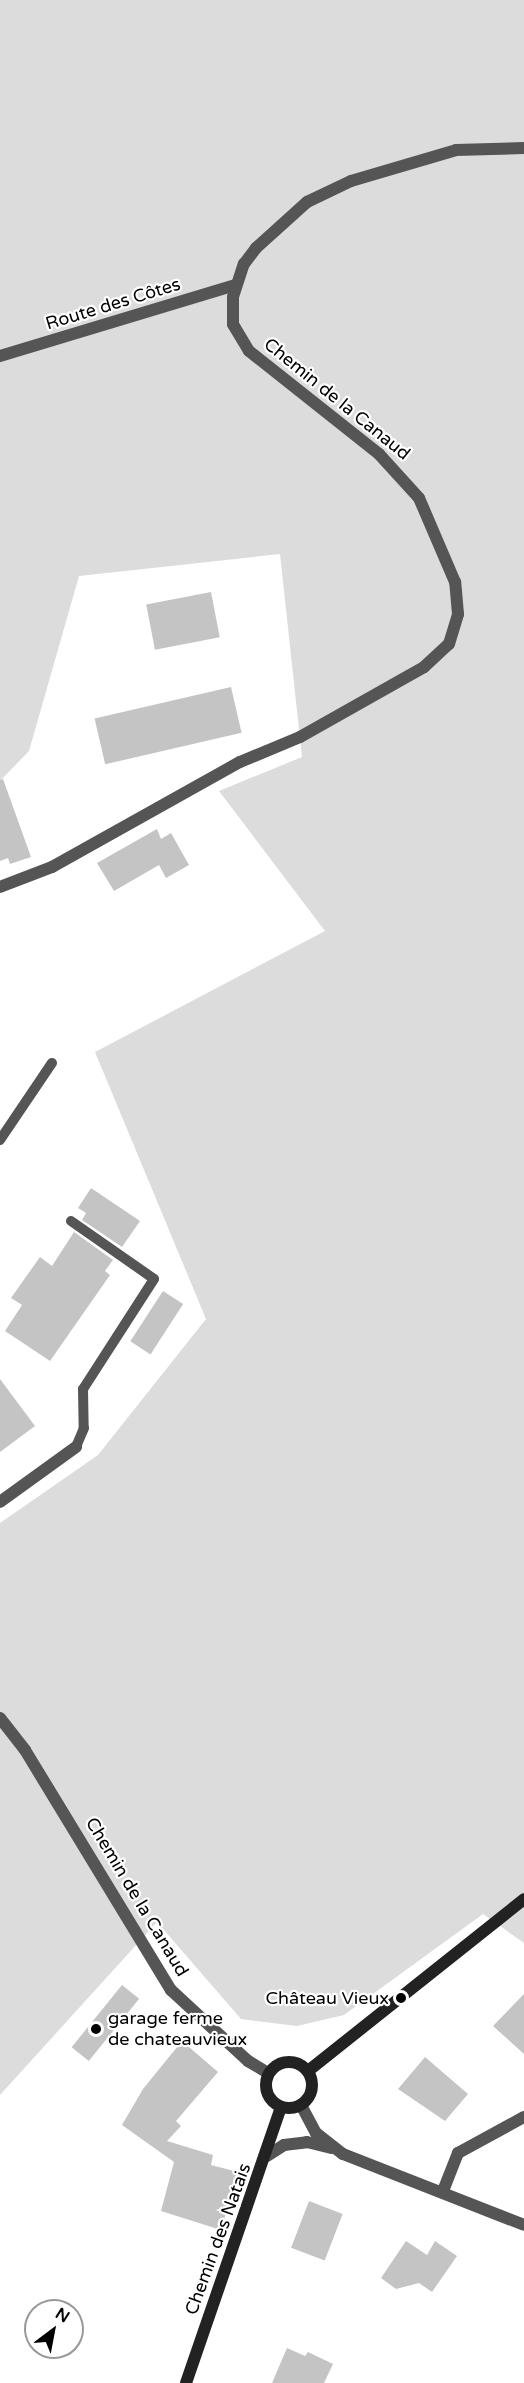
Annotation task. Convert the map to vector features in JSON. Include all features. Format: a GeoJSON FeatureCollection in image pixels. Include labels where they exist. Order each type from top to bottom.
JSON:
{"type":"FeatureCollection","features":[{"type":"Feature","properties":{"kind":"street","name":"Chemin de la Canaud"},"geometry":{"type":"LineString","coordinates":[[0,887],[52,867],[240,762],[300,737],[424,667],[444,650],[456,629],[454,582],[419,498],[379,454],[249,351],[233,324],[235,285],[250,256],[280,223],[307,202],[342,185],[456,150],[524,148]]}},
{"type":"Feature","properties":{"kind":"street","name":"Route des Côtes"},"geometry":{"type":"LineString","coordinates":[[0,356],[235,285]]}},
{"type":"Feature","properties":{"kind":"street"},"geometry":{"type":"LineString","coordinates":[[0,1502],[76,1447]]}},
{"type":"Feature","properties":{"kind":"street","name":"Chemin de la Canaud"},"geometry":{"type":"LineString","coordinates":[[0,1718],[49,1787],[171,1990],[240,2055],[268,2073]]}},
{"type":"Feature","properties":{"kind":"street"},"geometry":{"type":"LineString","coordinates":[[308,2071],[524,1899]]}},
{"type":"Feature","properties":{"kind":"street"},"geometry":{"type":"LineString","coordinates":[[302,2105],[280,2107],[270,2099],[265,2086],[268,2073],[276,2064],[288,2061],[308,2071]]}},
{"type":"Feature","properties":{"kind":"street"},"geometry":{"type":"LineString","coordinates":[[302,2105],[312,2090],[308,2071]]}},
{"type":"Feature","properties":{"kind":"street"},"geometry":{"type":"LineString","coordinates":[[302,2105],[316,2133],[333,2148]]}},
{"type":"Feature","properties":{"kind":"street","name":"Chemin des Natais"},"geometry":{"type":"LineString","coordinates":[[186,2383],[267,2156],[280,2107]]}},
{"type":"Feature","properties":{"kind":"street"},"geometry":{"type":"LineString","coordinates":[[443,2191],[458,2153],[524,2117]]}},
{"type":"Feature","properties":{"kind":"street"},"geometry":{"type":"LineString","coordinates":[[267,2156],[284,2145],[307,2142],[333,2148],[524,2225]]}},
{"type":"Feature","properties":{"kind":"lane"},"geometry":{"type":"LineString","coordinates":[[0,1140],[52,1063]]}},
{"type":"Feature","properties":{"kind":"lane"},"geometry":{"type":"LineString","coordinates":[[71,1221],[154,1280],[83,1389],[84,1428],[76,1447]]}},
{"type":"Feature","properties":{"kind":"shaded area"},"geometry":{"type":"Polygon","coordinates":[[[0,0],[524,0],[524,1943],[483,1914],[344,2015],[297,2026],[241,2019],[157,1922],[0,2095],[0,1523],[98,1455],[206,1319],[95,1052],[325,931],[219,791],[302,757],[280,554],[79,576],[29,751],[0,781],[0,0]]]}},
{"type":"Feature","properties":{"kind":"building"},"geometry":{"type":"Polygon","coordinates":[[[211,592],[220,637],[155,650],[146,605],[211,592]]]}},
{"type":"Feature","properties":{"kind":"building"},"geometry":{"type":"Polygon","coordinates":[[[231,687],[242,733],[105,764],[95,718],[231,687]]]}},
{"type":"Feature","properties":{"kind":"building"},"geometry":{"type":"Polygon","coordinates":[[[3,779],[31,857],[10,864],[8,858],[0,861],[0,780],[3,779]]]}},
{"type":"Feature","properties":{"kind":"building"},"geometry":{"type":"Polygon","coordinates":[[[157,829],[161,839],[171,833],[189,865],[166,878],[159,865],[114,891],[97,863],[157,829]]]}},
{"type":"Feature","properties":{"kind":"building"},"geometry":{"type":"Polygon","coordinates":[[[91,1188],[140,1221],[122,1247],[82,1220],[86,1213],[78,1208],[91,1188]]]}},
{"type":"Feature","properties":{"kind":"building"},"geometry":{"type":"Polygon","coordinates":[[[74,1232],[113,1260],[105,1271],[110,1275],[50,1361],[5,1331],[22,1305],[11,1298],[40,1257],[52,1266],[74,1232]]]}},
{"type":"Feature","properties":{"kind":"building"},"geometry":{"type":"Polygon","coordinates":[[[163,1291],[183,1304],[150,1354],[130,1341],[163,1291]]]}},
{"type":"Feature","properties":{"kind":"building"},"geometry":{"type":"Polygon","coordinates":[[[0,1379],[35,1426],[0,1452],[0,1379]]]}},
{"type":"Feature","properties":{"kind":"building","name":"garage ferme de chateauvieux"},"geometry":{"type":"Polygon","coordinates":[[[122,1985],[139,1999],[89,2061],[72,2047],[122,1985]]]}},
{"type":"Feature","properties":{"kind":"building"},"geometry":{"type":"Polygon","coordinates":[[[524,1994],[524,2054],[493,2026],[524,1994]]]}},
{"type":"Feature","properties":{"kind":"building"},"geometry":{"type":"Polygon","coordinates":[[[182,2041],[218,2072],[176,2121],[181,2126],[167,2141],[213,2155],[211,2165],[238,2172],[221,2230],[161,2211],[174,2162],[122,2125],[143,2089],[182,2041]]]}},
{"type":"Feature","properties":{"kind":"building"},"geometry":{"type":"Polygon","coordinates":[[[425,2057],[468,2094],[445,2121],[398,2089],[425,2057]]]}},
{"type":"Feature","properties":{"kind":"building"},"geometry":{"type":"Polygon","coordinates":[[[309,2201],[343,2214],[325,2261],[291,2248],[309,2201]]]}},
{"type":"Feature","properties":{"kind":"building"},"geometry":{"type":"Polygon","coordinates":[[[406,2241],[427,2255],[435,2241],[457,2256],[432,2292],[419,2283],[396,2289],[381,2278],[406,2241]]]}},
{"type":"Feature","properties":{"kind":"building"},"geometry":{"type":"Polygon","coordinates":[[[287,2348],[305,2356],[308,2352],[333,2364],[324,2383],[272,2383],[287,2348]]]}},
{"type":"Feature","properties":{"kind":"place","name":"Château Vieux"},"geometry":{"type":"Point","coordinates":[401,1998]}},
{"type":"Feature","properties":{"kind":"place","name":"garage ferme de chateauvieux"},"geometry":{"type":"Point","coordinates":[96,2029]}}]}
